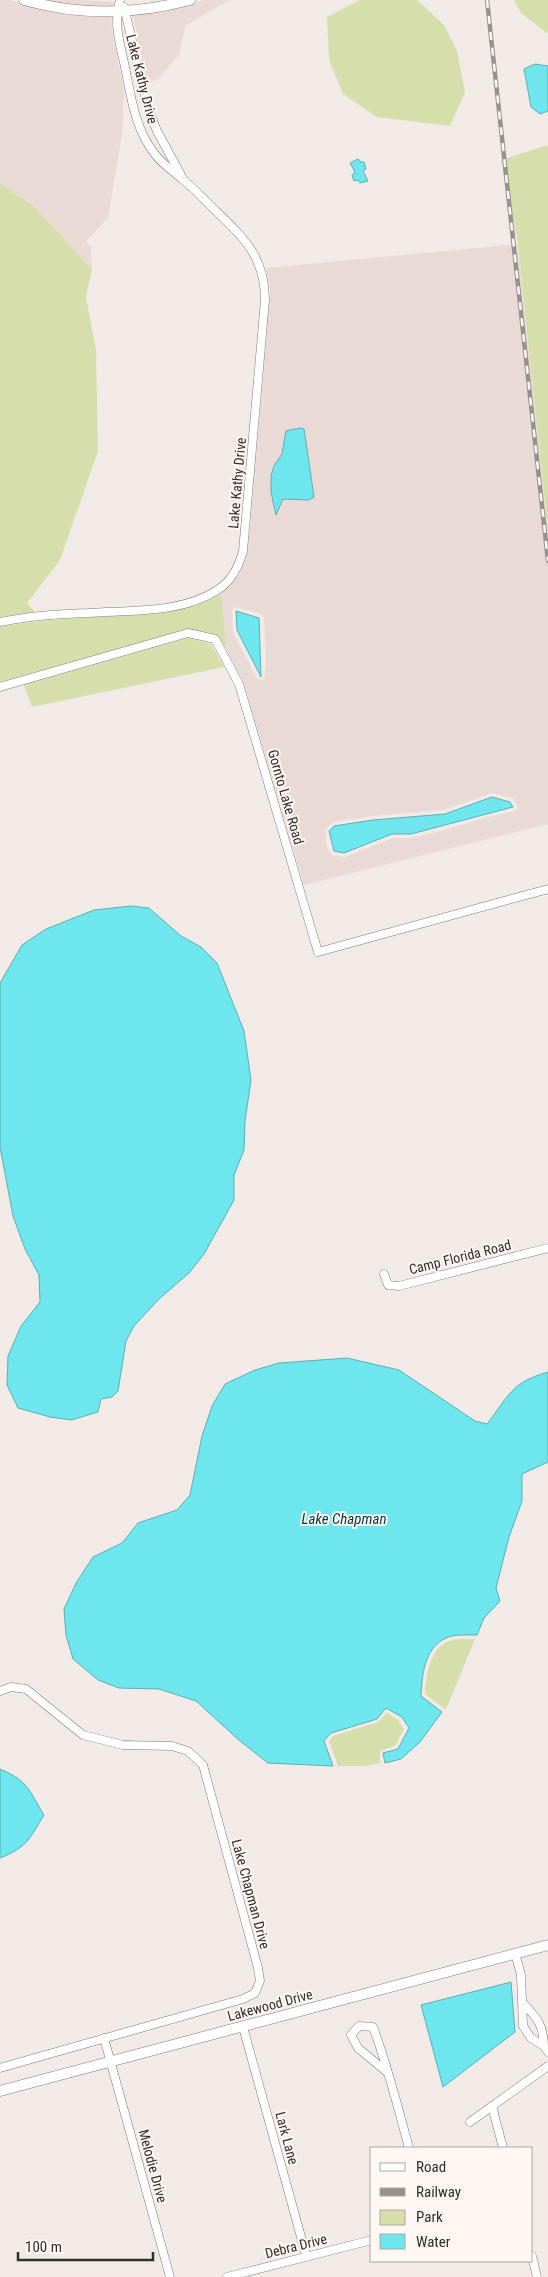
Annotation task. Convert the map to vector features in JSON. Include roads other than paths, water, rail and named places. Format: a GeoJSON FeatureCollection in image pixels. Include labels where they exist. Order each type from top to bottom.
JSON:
{"type":"FeatureCollection","features":[{"type":"Feature","properties":{"kind":"street"},"geometry":{"type":"LineString","coordinates":[[24,0],[69,10],[121,12],[190,0]]}},
{"type":"Feature","properties":{"kind":"street","name":"Lake Kathy Drive"},"geometry":{"type":"LineString","coordinates":[[0,622],[37,616],[152,610],[182,604],[218,590],[230,579],[241,561],[245,539],[265,300],[264,280],[257,259],[244,238],[161,161],[141,131],[131,101],[117,30],[121,12],[121,0]]}},
{"type":"Feature","properties":{"kind":"street","name":"Lake Kathy Drive"},"geometry":{"type":"LineString","coordinates":[[121,12],[150,115],[156,131],[182,179]]}},
{"type":"Feature","properties":{"kind":"street","name":"Gornto Lake Road"},"geometry":{"type":"LineString","coordinates":[[0,687],[188,634],[215,640],[239,684],[318,952],[548,889]]}},
{"type":"Feature","properties":{"kind":"street","name":"Camp Florida Road"},"geometry":{"type":"LineString","coordinates":[[384,1274],[388,1285],[399,1286],[548,1248]]}},
{"type":"Feature","properties":{"kind":"street","name":"Lake Chapman Drive"},"geometry":{"type":"LineString","coordinates":[[0,1691],[11,1688],[26,1689],[83,1735],[123,1745],[172,1746],[188,1751],[203,1765],[260,1981],[255,1993],[243,1999],[0,2068]]}},
{"type":"Feature","properties":{"kind":"street","name":"Lakewood Drive"},"geometry":{"type":"LineString","coordinates":[[0,2092],[548,1945]]}},
{"type":"Feature","properties":{"kind":"street"},"geometry":{"type":"LineString","coordinates":[[515,1954],[522,1976],[523,2026],[531,2038],[546,2049]]}},
{"type":"Feature","properties":{"kind":"street"},"geometry":{"type":"LineString","coordinates":[[523,2003],[539,2019],[544,2032],[546,2049]]}},
{"type":"Feature","properties":{"kind":"street","name":"Lark Lane"},"geometry":{"type":"LineString","coordinates":[[243,2026],[306,2255]]}},
{"type":"Feature","properties":{"kind":"street"},"geometry":{"type":"LineString","coordinates":[[388,2073],[358,2048],[351,2035],[359,2026],[374,2027],[388,2073],[409,2147]]}},
{"type":"Feature","properties":{"kind":"street","name":"Melodie Drive"},"geometry":{"type":"LineString","coordinates":[[104,2038],[170,2277]]}},
{"type":"Feature","properties":{"kind":"street"},"geometry":{"type":"LineString","coordinates":[[470,2122],[548,2066]]}},
{"type":"Feature","properties":{"kind":"street"},"geometry":{"type":"LineString","coordinates":[[492,2106],[503,2147]]}},
{"type":"Feature","properties":{"kind":"street","name":"Debra Drive"},"geometry":{"type":"LineString","coordinates":[[227,2277],[306,2255],[370,2240]]}},
{"type":"Feature","properties":{"kind":"street"},"geometry":{"type":"LineString","coordinates":[[533,2260],[537,2277]]}},
{"type":"Feature","properties":{"kind":"water"},"geometry":{"type":"Polygon","coordinates":[[[535,64],[548,66],[548,111],[540,114],[531,107],[524,69],[535,64]]]}},
{"type":"Feature","properties":{"kind":"water"},"geometry":{"type":"Polygon","coordinates":[[[358,159],[364,162],[366,169],[363,171],[368,181],[360,183],[358,180],[354,181],[352,175],[355,172],[350,163],[358,159]]]}},
{"type":"Feature","properties":{"kind":"water"},"geometry":{"type":"Polygon","coordinates":[[[304,429],[314,497],[309,500],[283,499],[276,515],[271,492],[271,476],[274,466],[282,454],[286,431],[304,429]]]}},
{"type":"Feature","properties":{"kind":"water"},"geometry":{"type":"Polygon","coordinates":[[[236,611],[259,618],[261,677],[237,630],[236,611]]]}},
{"type":"Feature","properties":{"kind":"water"},"geometry":{"type":"Polygon","coordinates":[[[492,797],[510,802],[513,807],[411,834],[392,834],[344,853],[334,851],[329,831],[334,826],[373,820],[445,814],[492,797]]]}},
{"type":"Feature","properties":{"kind":"water"},"geometry":{"type":"Polygon","coordinates":[[[131,906],[149,908],[181,936],[201,947],[217,963],[244,1031],[251,1080],[245,1121],[244,1150],[234,1175],[234,1200],[204,1254],[189,1273],[159,1299],[134,1326],[126,1341],[118,1391],[112,1397],[101,1399],[98,1412],[71,1420],[50,1417],[18,1408],[7,1385],[8,1356],[21,1326],[40,1302],[39,1275],[25,1249],[13,1216],[0,1147],[0,983],[22,945],[46,929],[94,910],[131,906]]]}},
{"type":"Feature","properties":{"kind":"water","name":"Lake Chapman"},"geometry":{"type":"Polygon","coordinates":[[[347,1358],[399,1370],[475,1421],[487,1424],[506,1398],[518,1386],[535,1376],[548,1372],[548,1462],[522,1474],[522,1501],[509,1537],[496,1588],[500,1601],[484,1618],[477,1635],[457,1635],[446,1638],[433,1648],[429,1655],[422,1680],[421,1696],[442,1712],[420,1742],[401,1759],[385,1763],[383,1753],[398,1749],[409,1728],[402,1717],[386,1708],[377,1719],[331,1733],[324,1741],[333,1766],[268,1763],[240,1741],[196,1701],[159,1689],[119,1688],[98,1680],[73,1659],[66,1635],[64,1609],[76,1583],[93,1557],[122,1543],[138,1523],[177,1510],[190,1495],[202,1436],[212,1406],[225,1384],[255,1370],[279,1363],[347,1358]]]}},
{"type":"Feature","properties":{"kind":"water"},"geometry":{"type":"Polygon","coordinates":[[[0,1769],[23,1782],[44,1815],[31,1836],[22,1846],[0,1858],[0,1769]]]}},
{"type":"Feature","properties":{"kind":"water"},"geometry":{"type":"Polygon","coordinates":[[[511,1982],[515,2032],[443,2087],[421,2005],[511,1982]]]}},
{"type":"Feature","properties":{"kind":"railway"},"geometry":{"type":"LineString","coordinates":[[487,0],[548,561]]}}]}
